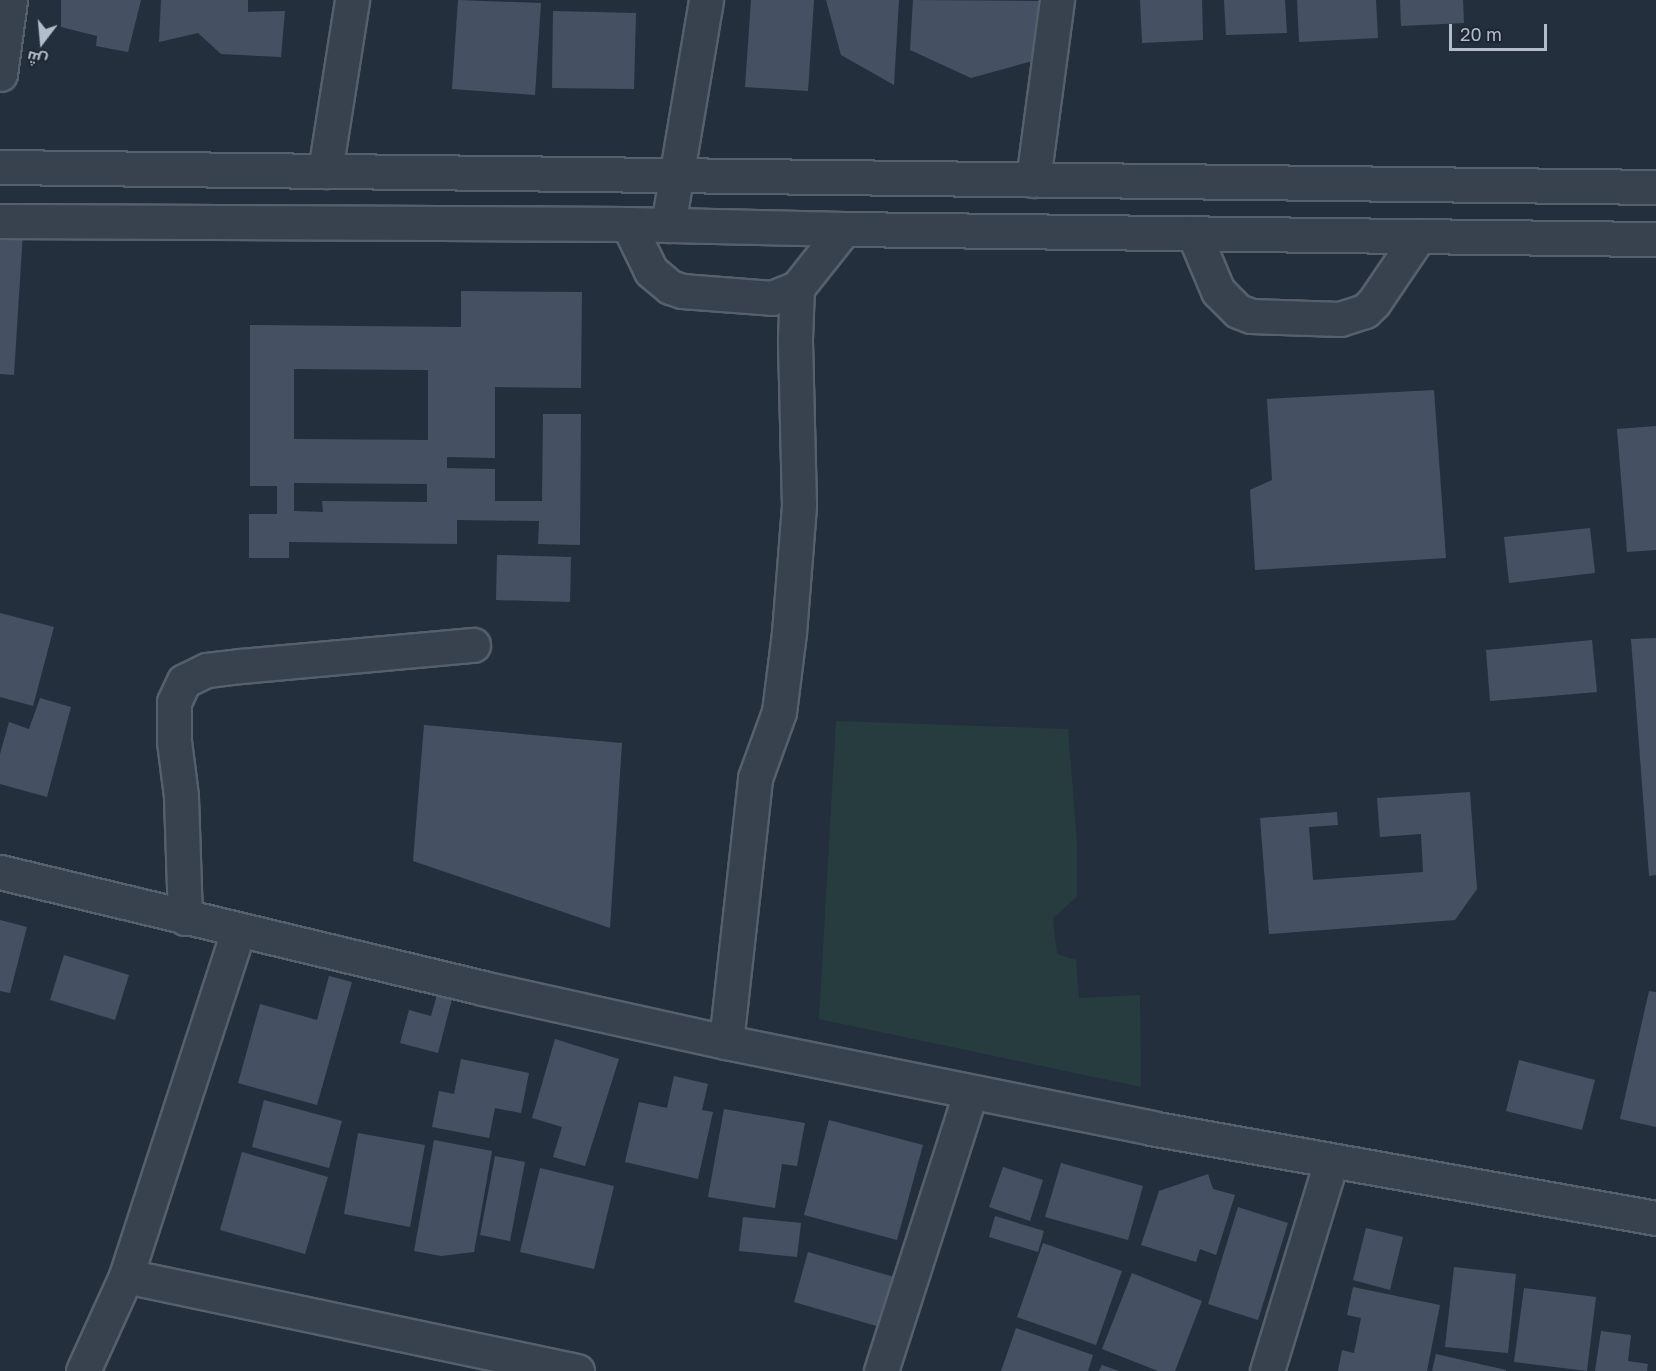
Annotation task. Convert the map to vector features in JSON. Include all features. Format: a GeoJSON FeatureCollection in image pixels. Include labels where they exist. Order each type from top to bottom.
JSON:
{"type":"FeatureCollection","features":[{"type":"Feature","properties":{"kind":"street"},"geometry":{"type":"LineString","coordinates":[[0,74],[10,0]]}},
{"type":"Feature","properties":{"kind":"street"},"geometry":{"type":"LineString","coordinates":[[326,171],[352,0]]}},
{"type":"Feature","properties":{"kind":"street"},"geometry":{"type":"LineString","coordinates":[[668,225],[706,0]]}},
{"type":"Feature","properties":{"kind":"street"},"geometry":{"type":"LineString","coordinates":[[1033,180],[1058,0]]}},
{"type":"Feature","properties":{"kind":"street"},"geometry":{"type":"LineString","coordinates":[[0,167],[1656,187]]}},
{"type":"Feature","properties":{"kind":"street"},"geometry":{"type":"LineString","coordinates":[[0,221],[628,224],[844,230],[1656,239]]}},
{"type":"Feature","properties":{"kind":"street"},"geometry":{"type":"LineString","coordinates":[[628,224],[651,271],[670,287],[682,291],[772,298],[797,288],[844,230]]}},
{"type":"Feature","properties":{"kind":"street"},"geometry":{"type":"LineString","coordinates":[[1194,234],[1218,291],[1238,311],[1251,316],[1340,319],[1365,311],[1374,302],[1418,237]]}},
{"type":"Feature","properties":{"kind":"street"},"geometry":{"type":"LineString","coordinates":[[726,1041],[755,778],[779,712],[789,633],[799,505],[795,339],[797,288]]}},
{"type":"Feature","properties":{"kind":"street"},"geometry":{"type":"LineString","coordinates":[[185,918],[181,796],[174,741],[174,702],[184,681],[207,670],[473,645]]}},
{"type":"Feature","properties":{"kind":"street"},"geometry":{"type":"LineString","coordinates":[[0,872],[238,931],[726,1041],[970,1093],[1331,1162],[1656,1218]]}},
{"type":"Feature","properties":{"kind":"street"},"geometry":{"type":"LineString","coordinates":[[82,1371],[126,1276],[238,931]]}},
{"type":"Feature","properties":{"kind":"street"},"geometry":{"type":"LineString","coordinates":[[881,1371],[970,1093]]}},
{"type":"Feature","properties":{"kind":"street"},"geometry":{"type":"LineString","coordinates":[[1267,1371],[1331,1162]]}},
{"type":"Feature","properties":{"kind":"street"},"geometry":{"type":"LineString","coordinates":[[126,1276],[578,1371]]}},
{"type":"Feature","properties":{"kind":"green space"},"geometry":{"type":"Polygon","coordinates":[[[836,721],[1068,729],[1077,844],[1077,897],[1053,918],[1057,954],[1076,960],[1079,998],[1140,995],[1141,1087],[819,1019],[836,721]]]}},
{"type":"Feature","properties":{"kind":"building"},"geometry":{"type":"Polygon","coordinates":[[[61,0],[141,0],[128,52],[96,46],[97,36],[61,27],[61,0]]]}},
{"type":"Feature","properties":{"kind":"building"},"geometry":{"type":"Polygon","coordinates":[[[161,0],[248,0],[248,12],[285,11],[281,57],[221,54],[198,33],[159,42],[161,0]]]}},
{"type":"Feature","properties":{"kind":"building"},"geometry":{"type":"Polygon","coordinates":[[[458,0],[541,3],[535,95],[452,89],[458,0]]]}},
{"type":"Feature","properties":{"kind":"building"},"geometry":{"type":"Polygon","coordinates":[[[751,0],[814,0],[808,91],[745,87],[751,0]]]}},
{"type":"Feature","properties":{"kind":"building"},"geometry":{"type":"Polygon","coordinates":[[[826,0],[899,0],[894,85],[841,55],[826,0]]]}},
{"type":"Feature","properties":{"kind":"building"},"geometry":{"type":"Polygon","coordinates":[[[913,0],[1044,1],[1040,59],[971,78],[910,50],[913,0]]]}},
{"type":"Feature","properties":{"kind":"building"},"geometry":{"type":"Polygon","coordinates":[[[1140,0],[1202,0],[1203,40],[1142,43],[1140,0]]]}},
{"type":"Feature","properties":{"kind":"building"},"geometry":{"type":"Polygon","coordinates":[[[1224,0],[1285,0],[1287,33],[1226,35],[1224,0]]]}},
{"type":"Feature","properties":{"kind":"building"},"geometry":{"type":"Polygon","coordinates":[[[1297,0],[1376,0],[1378,38],[1299,42],[1297,0]]]}},
{"type":"Feature","properties":{"kind":"building"},"geometry":{"type":"Polygon","coordinates":[[[1400,0],[1463,0],[1464,23],[1401,26],[1400,0]]]}},
{"type":"Feature","properties":{"kind":"building"},"geometry":{"type":"Polygon","coordinates":[[[553,11],[636,13],[634,89],[552,88],[553,11]]]}},
{"type":"Feature","properties":{"kind":"building"},"geometry":{"type":"Polygon","coordinates":[[[0,230],[23,232],[14,375],[0,374],[0,230]]]}},
{"type":"Feature","properties":{"kind":"building"},"geometry":{"type":"Polygon","coordinates":[[[461,291],[582,292],[581,388],[495,387],[495,458],[447,457],[447,468],[495,469],[495,501],[542,501],[543,414],[581,414],[580,545],[538,544],[539,521],[457,520],[457,544],[289,542],[289,558],[249,558],[249,514],[277,514],[277,486],[250,486],[250,325],[461,327],[461,291]],[[294,369],[294,439],[428,440],[428,370],[294,369]],[[294,483],[294,511],[323,512],[322,501],[427,502],[427,484],[294,483]]]}},
{"type":"Feature","properties":{"kind":"building"},"geometry":{"type":"Polygon","coordinates":[[[1434,390],[1446,558],[1255,570],[1250,490],[1272,480],[1267,399],[1434,390]]]}},
{"type":"Feature","properties":{"kind":"building"},"geometry":{"type":"Polygon","coordinates":[[[1656,426],[1656,550],[1627,552],[1617,429],[1656,426]]]}},
{"type":"Feature","properties":{"kind":"building"},"geometry":{"type":"Polygon","coordinates":[[[1590,528],[1595,573],[1509,583],[1504,537],[1590,528]]]}},
{"type":"Feature","properties":{"kind":"building"},"geometry":{"type":"Polygon","coordinates":[[[497,555],[571,557],[570,602],[496,600],[497,555]]]}},
{"type":"Feature","properties":{"kind":"building"},"geometry":{"type":"Polygon","coordinates":[[[0,613],[54,627],[33,706],[0,697],[0,613]]]}},
{"type":"Feature","properties":{"kind":"building"},"geometry":{"type":"Polygon","coordinates":[[[1656,638],[1656,875],[1649,876],[1631,639],[1656,638]]]}},
{"type":"Feature","properties":{"kind":"building"},"geometry":{"type":"Polygon","coordinates":[[[1592,640],[1597,692],[1490,701],[1486,650],[1592,640]]]}},
{"type":"Feature","properties":{"kind":"building"},"geometry":{"type":"Polygon","coordinates":[[[40,698],[71,707],[47,797],[0,784],[0,754],[9,722],[29,729],[40,698]]]}},
{"type":"Feature","properties":{"kind":"building"},"geometry":{"type":"Polygon","coordinates":[[[424,725],[622,743],[610,928],[413,861],[424,725]]]}},
{"type":"Feature","properties":{"kind":"building"},"geometry":{"type":"Polygon","coordinates":[[[1470,792],[1477,889],[1455,920],[1269,934],[1260,818],[1337,812],[1338,825],[1309,827],[1313,880],[1423,872],[1421,834],[1380,837],[1377,798],[1470,792]]]}},
{"type":"Feature","properties":{"kind":"building"},"geometry":{"type":"Polygon","coordinates":[[[0,920],[27,927],[10,993],[0,991],[0,920]]]}},
{"type":"Feature","properties":{"kind":"building"},"geometry":{"type":"Polygon","coordinates":[[[64,955],[129,975],[115,1020],[50,1000],[64,955]]]}},
{"type":"Feature","properties":{"kind":"building"},"geometry":{"type":"Polygon","coordinates":[[[329,976],[352,982],[317,1105],[238,1083],[260,1004],[317,1020],[329,976]]]}},
{"type":"Feature","properties":{"kind":"building"},"geometry":{"type":"Polygon","coordinates":[[[1649,991],[1656,992],[1656,1127],[1620,1119],[1649,991]]]}},
{"type":"Feature","properties":{"kind":"building"},"geometry":{"type":"Polygon","coordinates":[[[437,995],[452,999],[438,1053],[400,1043],[409,1010],[431,1016],[437,995]]]}},
{"type":"Feature","properties":{"kind":"building"},"geometry":{"type":"Polygon","coordinates":[[[555,1039],[619,1059],[585,1166],[553,1157],[562,1127],[532,1118],[555,1039]]]}},
{"type":"Feature","properties":{"kind":"building"},"geometry":{"type":"Polygon","coordinates":[[[461,1059],[529,1073],[521,1113],[495,1108],[489,1138],[432,1127],[439,1091],[454,1094],[461,1059]]]}},
{"type":"Feature","properties":{"kind":"building"},"geometry":{"type":"Polygon","coordinates":[[[1519,1060],[1595,1080],[1582,1130],[1506,1111],[1519,1060]]]}},
{"type":"Feature","properties":{"kind":"building"},"geometry":{"type":"Polygon","coordinates":[[[674,1076],[708,1084],[702,1110],[713,1112],[698,1179],[625,1162],[639,1102],[667,1108],[674,1076]]]}},
{"type":"Feature","properties":{"kind":"building"},"geometry":{"type":"Polygon","coordinates":[[[264,1100],[342,1121],[329,1168],[252,1147],[264,1100]]]}},
{"type":"Feature","properties":{"kind":"building"},"geometry":{"type":"Polygon","coordinates":[[[724,1109],[805,1123],[797,1166],[782,1164],[775,1208],[708,1197],[724,1109]]]}},
{"type":"Feature","properties":{"kind":"building"},"geometry":{"type":"Polygon","coordinates":[[[829,1120],[923,1145],[897,1240],[804,1215],[829,1120]]]}},
{"type":"Feature","properties":{"kind":"building"},"geometry":{"type":"Polygon","coordinates":[[[358,1133],[425,1145],[410,1227],[344,1214],[358,1133]]]}},
{"type":"Feature","properties":{"kind":"building"},"geometry":{"type":"Polygon","coordinates":[[[434,1140],[492,1151],[474,1252],[441,1256],[414,1251],[434,1140]]]}},
{"type":"Feature","properties":{"kind":"building"},"geometry":{"type":"Polygon","coordinates":[[[242,1152],[328,1177],[305,1254],[220,1230],[242,1152]]]}},
{"type":"Feature","properties":{"kind":"building"},"geometry":{"type":"Polygon","coordinates":[[[495,1156],[525,1162],[510,1241],[480,1235],[495,1156]]]}},
{"type":"Feature","properties":{"kind":"building"},"geometry":{"type":"Polygon","coordinates":[[[1061,1163],[1143,1186],[1128,1240],[1045,1217],[1061,1163]]]}},
{"type":"Feature","properties":{"kind":"building"},"geometry":{"type":"Polygon","coordinates":[[[1003,1167],[1043,1180],[1030,1221],[989,1207],[1003,1167]]]}},
{"type":"Feature","properties":{"kind":"building"},"geometry":{"type":"Polygon","coordinates":[[[540,1168],[614,1186],[594,1269],[520,1252],[540,1168]]]}},
{"type":"Feature","properties":{"kind":"building"},"geometry":{"type":"Polygon","coordinates":[[[1208,1174],[1213,1189],[1235,1195],[1216,1255],[1200,1249],[1196,1262],[1141,1245],[1159,1191],[1208,1174]]]}},
{"type":"Feature","properties":{"kind":"building"},"geometry":{"type":"Polygon","coordinates":[[[1238,1207],[1288,1223],[1258,1320],[1208,1304],[1238,1207]]]}},
{"type":"Feature","properties":{"kind":"building"},"geometry":{"type":"Polygon","coordinates":[[[995,1216],[1044,1231],[1038,1252],[989,1237],[995,1216]]]}},
{"type":"Feature","properties":{"kind":"building"},"geometry":{"type":"Polygon","coordinates":[[[743,1217],[801,1223],[797,1257],[739,1251],[743,1217]]]}},
{"type":"Feature","properties":{"kind":"building"},"geometry":{"type":"Polygon","coordinates":[[[1366,1228],[1403,1237],[1390,1290],[1353,1280],[1366,1228]]]}},
{"type":"Feature","properties":{"kind":"building"},"geometry":{"type":"Polygon","coordinates":[[[1043,1243],[1122,1271],[1096,1345],[1017,1317],[1043,1243]]]}},
{"type":"Feature","properties":{"kind":"building"},"geometry":{"type":"Polygon","coordinates":[[[808,1252],[894,1277],[880,1327],[794,1302],[808,1252]]]}},
{"type":"Feature","properties":{"kind":"building"},"geometry":{"type":"Polygon","coordinates":[[[1454,1267],[1516,1274],[1508,1353],[1445,1347],[1454,1267]]]}},
{"type":"Feature","properties":{"kind":"building"},"geometry":{"type":"Polygon","coordinates":[[[1132,1273],[1202,1301],[1175,1371],[1158,1371],[1102,1349],[1132,1273]]]}},
{"type":"Feature","properties":{"kind":"building"},"geometry":{"type":"Polygon","coordinates":[[[1353,1287],[1440,1305],[1427,1371],[1338,1371],[1342,1350],[1354,1353],[1361,1318],[1347,1315],[1353,1287]]]}},
{"type":"Feature","properties":{"kind":"building"},"geometry":{"type":"Polygon","coordinates":[[[1524,1288],[1596,1297],[1587,1371],[1514,1362],[1524,1288]]]}},
{"type":"Feature","properties":{"kind":"building"},"geometry":{"type":"Polygon","coordinates":[[[1016,1328],[1093,1355],[1088,1371],[1001,1371],[1016,1328]]]}},
{"type":"Feature","properties":{"kind":"building"},"geometry":{"type":"Polygon","coordinates":[[[1601,1331],[1631,1335],[1628,1361],[1648,1364],[1647,1371],[1595,1371],[1601,1331]]]}},
{"type":"Feature","properties":{"kind":"building"},"geometry":{"type":"Polygon","coordinates":[[[1436,1354],[1506,1370],[1506,1371],[1432,1371],[1436,1354]]]}},
{"type":"Feature","properties":{"kind":"building"},"geometry":{"type":"Polygon","coordinates":[[[1102,1365],[1119,1371],[1099,1371],[1102,1365]]]}}]}
